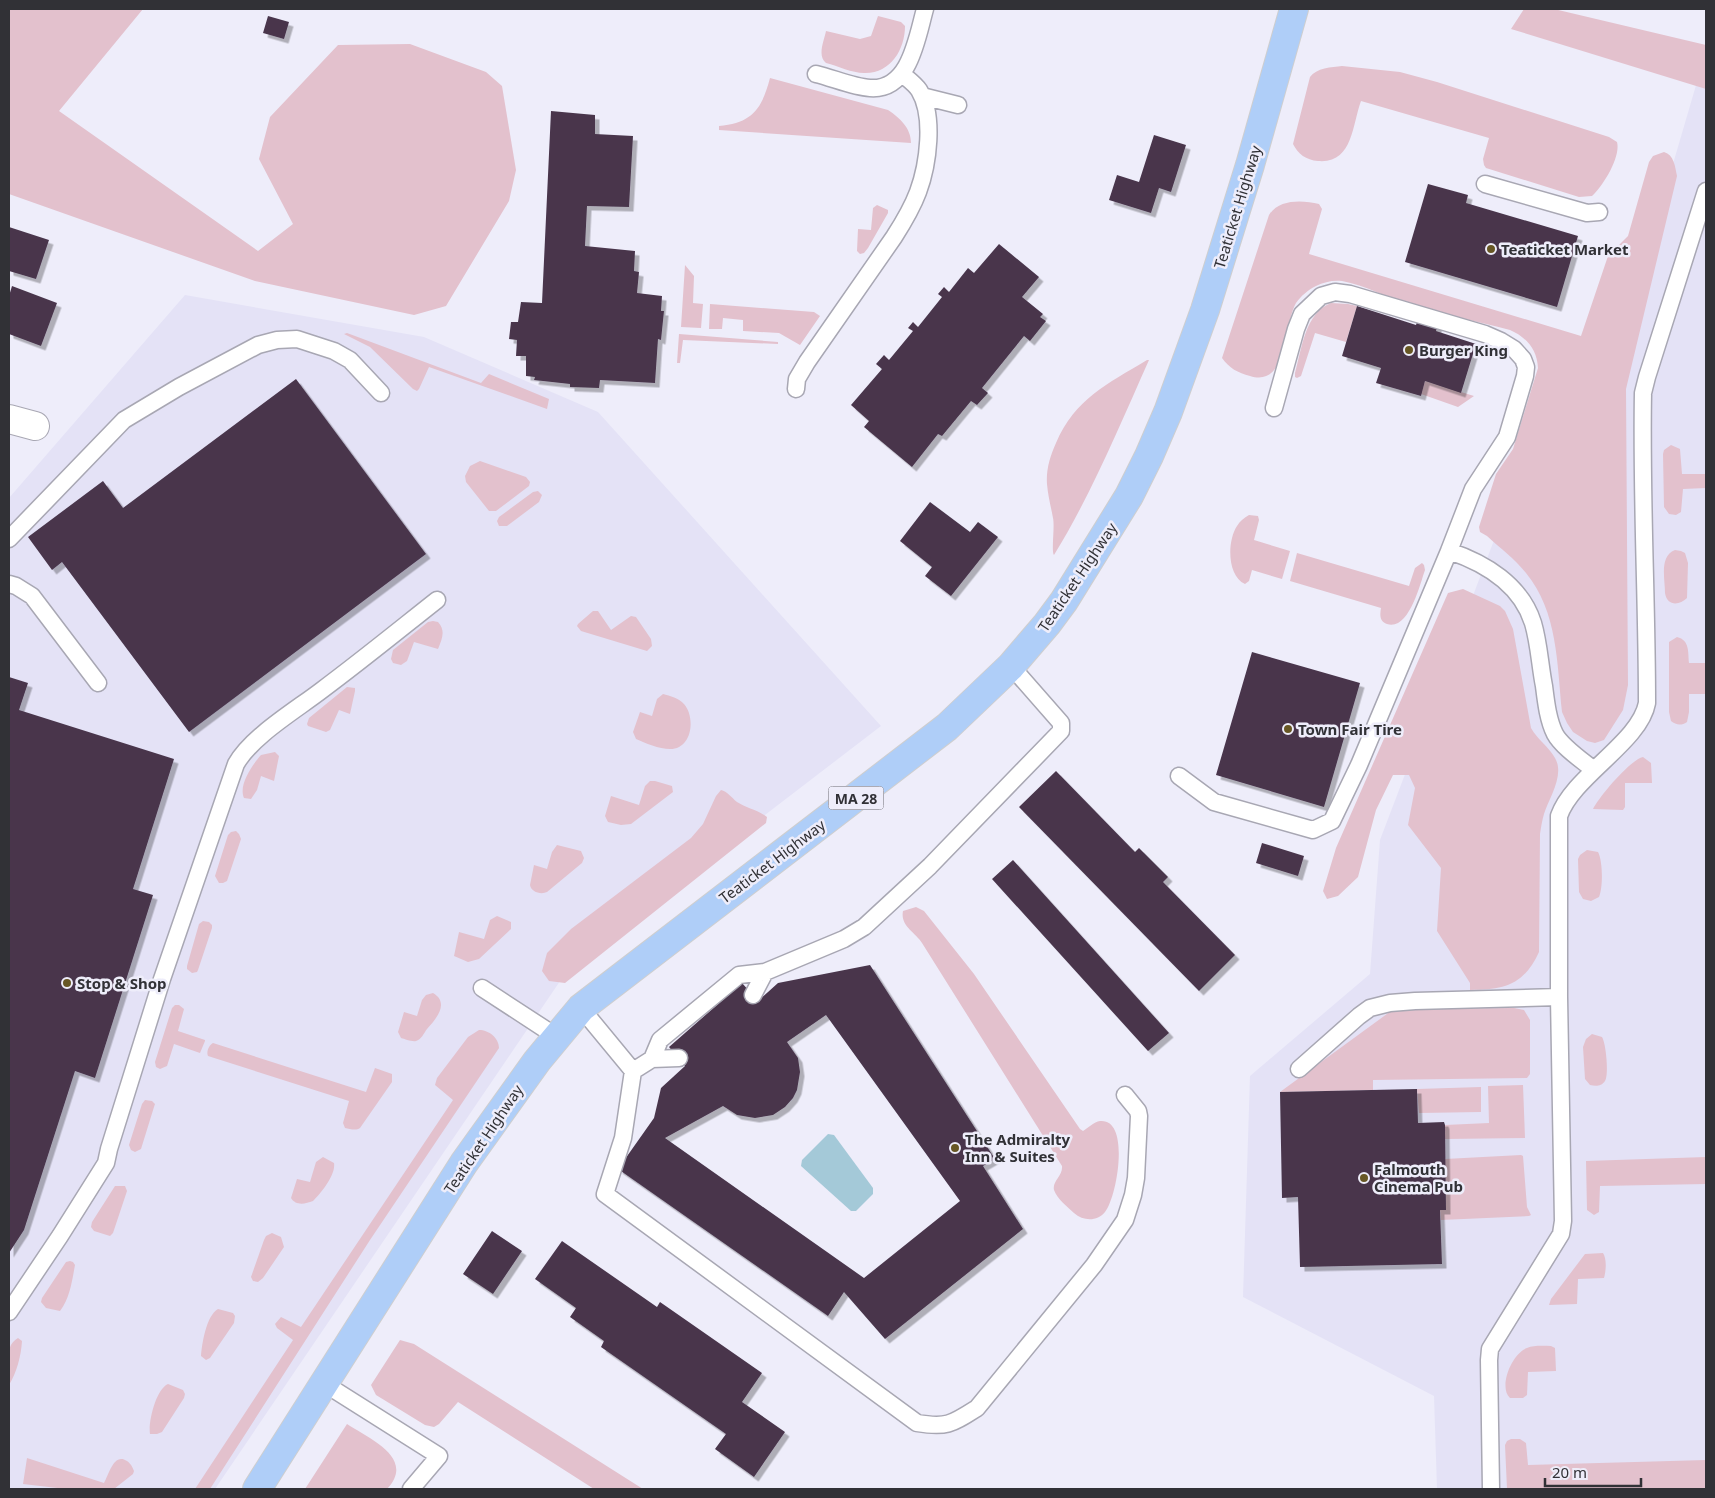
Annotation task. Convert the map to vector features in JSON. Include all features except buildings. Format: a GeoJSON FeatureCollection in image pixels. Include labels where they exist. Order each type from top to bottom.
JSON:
{"type":"FeatureCollection","features":[{"type":"Feature","properties":{"kind":"main road","name":"Teaticket Highway"},"geometry":{"type":"LineString","coordinates":[[257,1489],[464,1163],[508,1100],[581,1008],[947,727],[1011,666],[1048,624],[1129,496],[1172,404],[1205,310],[1250,165],[1294,9]]}},
{"type":"Feature","properties":{"kind":"street"},"geometry":{"type":"LineString","coordinates":[[9,418],[35,426]]}},
{"type":"Feature","properties":{"kind":"lane"},"geometry":{"type":"LineString","coordinates":[[816,74],[869,88],[880,87],[891,82],[902,74],[912,55],[925,9]]}},
{"type":"Feature","properties":{"kind":"lane"},"geometry":{"type":"LineString","coordinates":[[796,390],[797,379],[807,362],[894,237],[918,193],[925,168],[928,119],[922,96],[915,85],[902,74]]}},
{"type":"Feature","properties":{"kind":"lane"},"geometry":{"type":"LineString","coordinates":[[922,96],[958,105]]}},
{"type":"Feature","properties":{"kind":"lane"},"geometry":{"type":"LineString","coordinates":[[1485,184],[1587,213],[1599,212]]}},
{"type":"Feature","properties":{"kind":"lane"},"geometry":{"type":"LineString","coordinates":[[1491,1489],[1490,1349],[1561,1234],[1563,1221],[1559,997],[1559,816],[1567,801],[1625,739],[1642,719],[1646,711],[1647,620],[1643,393],[1706,191]]}},
{"type":"Feature","properties":{"kind":"lane"},"geometry":{"type":"LineString","coordinates":[[1178,776],[1214,802],[1313,830],[1332,821],[1363,756],[1473,489],[1507,437],[1526,376],[1526,367],[1523,359],[1514,348],[1502,340],[1350,294],[1335,292],[1321,296],[1302,314],[1274,408]]}},
{"type":"Feature","properties":{"kind":"lane"},"geometry":{"type":"LineString","coordinates":[[9,539],[124,420],[179,387],[258,345],[277,340],[296,340],[334,351],[350,360],[381,393]]}},
{"type":"Feature","properties":{"kind":"lane"},"geometry":{"type":"LineString","coordinates":[[1449,551],[1475,561],[1491,571],[1512,587],[1525,604],[1534,625],[1547,709],[1554,733],[1561,742],[1594,770]]}},
{"type":"Feature","properties":{"kind":"lane"},"geometry":{"type":"LineString","coordinates":[[9,584],[32,596],[98,683]]}},
{"type":"Feature","properties":{"kind":"lane"},"geometry":{"type":"LineString","coordinates":[[9,1312],[106,1163],[162,979],[236,764],[242,753],[262,735],[437,600]]}},
{"type":"Feature","properties":{"kind":"lane"},"geometry":{"type":"LineString","coordinates":[[652,1059],[660,1040],[739,975],[765,972],[844,939],[864,927],[930,866],[1061,731],[1061,723],[1011,666]]}},
{"type":"Feature","properties":{"kind":"lane"},"geometry":{"type":"LineString","coordinates":[[752,995],[765,972]]}},
{"type":"Feature","properties":{"kind":"lane"},"geometry":{"type":"LineString","coordinates":[[482,988],[557,1036]]}},
{"type":"Feature","properties":{"kind":"lane"},"geometry":{"type":"LineString","coordinates":[[1299,1069],[1359,1016],[1370,1008],[1377,1006],[1415,1001],[1559,997]]}},
{"type":"Feature","properties":{"kind":"lane"},"geometry":{"type":"LineString","coordinates":[[581,1008],[633,1071],[623,1138],[606,1194],[917,1423],[936,1426],[954,1423],[977,1408],[1094,1265],[1125,1220],[1133,1195],[1137,1164],[1139,1116],[1138,1110],[1125,1095]]}},
{"type":"Feature","properties":{"kind":"lane"},"geometry":{"type":"LineString","coordinates":[[633,1071],[652,1059],[679,1058]]}},
{"type":"Feature","properties":{"kind":"lane"},"geometry":{"type":"LineString","coordinates":[[325,1384],[439,1456],[411,1489]]}},
{"type":"Feature","properties":{"kind":"shaded area"},"geometry":{"type":"Polygon","coordinates":[[[9,9],[143,9],[59,111],[258,251],[293,224],[259,159],[270,117],[338,45],[410,44],[486,72],[502,86],[516,170],[509,201],[446,306],[414,315],[255,281],[9,194],[9,9]]]}},
{"type":"Feature","properties":{"kind":"shaded area"},"geometry":{"type":"Polygon","coordinates":[[[1524,9],[1554,9],[1706,45],[1706,89],[1511,29],[1524,9]]]}},
{"type":"Feature","properties":{"kind":"shaded area"},"geometry":{"type":"Polygon","coordinates":[[[878,16],[901,22],[905,26],[899,52],[888,65],[873,72],[859,73],[826,63],[823,60],[822,48],[826,31],[860,39],[871,36],[878,16]]]}},
{"type":"Feature","properties":{"kind":"shaded area"},"geometry":{"type":"Polygon","coordinates":[[[1342,66],[1400,72],[1609,137],[1617,142],[1618,148],[1614,163],[1606,178],[1592,196],[1579,197],[1486,168],[1483,159],[1489,138],[1361,101],[1353,131],[1345,150],[1330,160],[1318,161],[1306,158],[1297,151],[1293,144],[1310,77],[1320,70],[1342,66]]]}},
{"type":"Feature","properties":{"kind":"shaded area"},"geometry":{"type":"Polygon","coordinates":[[[1699,75],[1706,76],[1706,1489],[1437,1489],[1434,1396],[1243,1297],[1250,1076],[1370,974],[1380,840],[1493,543],[1550,367],[1618,352],[1699,75]]]}},
{"type":"Feature","properties":{"kind":"shaded area"},"geometry":{"type":"Polygon","coordinates":[[[770,78],[888,110],[897,116],[907,128],[911,143],[719,130],[719,126],[740,121],[754,112],[763,98],[770,78]]]}},
{"type":"Feature","properties":{"kind":"shaded area"},"geometry":{"type":"Polygon","coordinates":[[[1664,152],[1672,158],[1677,176],[1626,389],[1628,685],[1623,710],[1604,740],[1595,743],[1587,741],[1573,732],[1562,712],[1554,639],[1550,621],[1537,588],[1522,568],[1487,536],[1480,532],[1479,527],[1496,474],[1513,449],[1538,368],[1530,344],[1510,330],[1422,309],[1359,285],[1335,281],[1325,282],[1313,288],[1305,293],[1296,303],[1282,353],[1278,364],[1271,373],[1262,377],[1246,375],[1238,372],[1222,358],[1269,215],[1279,206],[1291,202],[1319,204],[1322,209],[1309,254],[1581,336],[1608,256],[1628,236],[1649,162],[1653,156],[1664,152]]]}},
{"type":"Feature","properties":{"kind":"shaded area"},"geometry":{"type":"Polygon","coordinates":[[[877,205],[888,210],[888,213],[868,248],[864,253],[860,254],[857,251],[858,229],[871,230],[873,208],[877,205]]]}},
{"type":"Feature","properties":{"kind":"shaded area"},"geometry":{"type":"Polygon","coordinates":[[[685,265],[694,276],[693,303],[703,304],[701,328],[681,327],[685,265]]]}},
{"type":"Feature","properties":{"kind":"shaded area"},"geometry":{"type":"Polygon","coordinates":[[[185,295],[424,337],[598,412],[881,726],[573,962],[215,1489],[9,1489],[9,498],[185,295]]]}},
{"type":"Feature","properties":{"kind":"shaded area"},"geometry":{"type":"Polygon","coordinates":[[[1331,303],[1357,306],[1346,342],[1315,333],[1301,376],[1297,378],[1295,373],[1310,323],[1322,308],[1331,303]]]}},
{"type":"Feature","properties":{"kind":"shaded area"},"geometry":{"type":"Polygon","coordinates":[[[710,304],[814,312],[820,316],[800,345],[779,333],[743,331],[743,320],[723,318],[722,329],[709,329],[710,304]]]}},
{"type":"Feature","properties":{"kind":"shaded area"},"geometry":{"type":"Polygon","coordinates":[[[347,333],[481,383],[489,374],[549,399],[547,409],[429,367],[417,391],[370,347],[344,334],[347,333]]]}},
{"type":"Feature","properties":{"kind":"shaded area"},"geometry":{"type":"Polygon","coordinates":[[[679,334],[778,342],[778,344],[683,340],[680,363],[677,363],[679,334]]]}},
{"type":"Feature","properties":{"kind":"shaded area"},"geometry":{"type":"Polygon","coordinates":[[[1149,360],[1104,459],[1068,532],[1054,555],[1053,522],[1047,474],[1056,443],[1073,415],[1083,404],[1106,385],[1149,360]]]}},
{"type":"Feature","properties":{"kind":"shaded area"},"geometry":{"type":"Polygon","coordinates":[[[1425,381],[1474,396],[1458,407],[1421,394],[1425,381]]]}},
{"type":"Feature","properties":{"kind":"shaded area"},"geometry":{"type":"Polygon","coordinates":[[[1671,445],[1680,449],[1682,474],[1706,474],[1706,488],[1683,489],[1681,512],[1676,515],[1669,514],[1664,507],[1663,454],[1664,450],[1671,445]]]}},
{"type":"Feature","properties":{"kind":"shaded area"},"geometry":{"type":"Polygon","coordinates":[[[480,461],[526,477],[530,482],[529,486],[496,511],[489,511],[466,482],[465,476],[470,466],[480,461]]]}},
{"type":"Feature","properties":{"kind":"shaded area"},"geometry":{"type":"Polygon","coordinates":[[[538,491],[542,495],[539,502],[507,526],[499,526],[497,521],[499,517],[533,492],[538,491]]]}},
{"type":"Feature","properties":{"kind":"shaded area"},"geometry":{"type":"Polygon","coordinates":[[[1249,515],[1258,516],[1259,520],[1254,540],[1290,551],[1282,579],[1252,570],[1249,581],[1245,584],[1235,574],[1230,558],[1232,540],[1238,524],[1249,515]]]}},
{"type":"Feature","properties":{"kind":"shaded area"},"geometry":{"type":"Polygon","coordinates":[[[1675,550],[1685,553],[1688,563],[1687,598],[1677,603],[1671,602],[1666,597],[1664,575],[1667,557],[1675,550]]]}},
{"type":"Feature","properties":{"kind":"shaded area"},"geometry":{"type":"Polygon","coordinates":[[[1297,553],[1409,586],[1415,568],[1422,563],[1425,570],[1417,595],[1407,614],[1395,624],[1387,624],[1381,619],[1381,608],[1290,581],[1297,553]]]}},
{"type":"Feature","properties":{"kind":"shaded area"},"geometry":{"type":"Polygon","coordinates":[[[1463,589],[1500,606],[1505,611],[1513,629],[1531,728],[1550,750],[1558,765],[1557,779],[1544,814],[1540,834],[1539,952],[1527,972],[1520,979],[1503,987],[1482,990],[1470,990],[1470,983],[1437,931],[1441,868],[1408,825],[1415,788],[1409,775],[1393,775],[1376,810],[1358,877],[1338,896],[1327,899],[1323,891],[1336,848],[1448,593],[1463,589]]]}},
{"type":"Feature","properties":{"kind":"shaded area"},"geometry":{"type":"Polygon","coordinates":[[[593,611],[598,611],[611,630],[631,616],[636,617],[651,639],[652,646],[647,651],[581,631],[577,626],[578,624],[593,611]]]}},
{"type":"Feature","properties":{"kind":"shaded area"},"geometry":{"type":"Polygon","coordinates":[[[428,622],[438,622],[443,632],[438,649],[414,642],[407,661],[401,665],[393,663],[391,659],[393,650],[428,622]]]}},
{"type":"Feature","properties":{"kind":"shaded area"},"geometry":{"type":"Polygon","coordinates":[[[1677,637],[1686,644],[1689,663],[1706,663],[1706,694],[1689,694],[1687,722],[1681,724],[1671,721],[1669,712],[1669,642],[1677,637]]]}},
{"type":"Feature","properties":{"kind":"shaded area"},"geometry":{"type":"Polygon","coordinates":[[[347,687],[355,688],[350,714],[339,710],[330,730],[326,732],[308,726],[309,718],[347,687]]]}},
{"type":"Feature","properties":{"kind":"shaded area"},"geometry":{"type":"Polygon","coordinates":[[[663,694],[682,702],[688,710],[690,717],[690,732],[683,744],[677,748],[666,749],[652,746],[636,739],[633,732],[640,712],[652,716],[657,699],[663,694]]]}},
{"type":"Feature","properties":{"kind":"shaded area"},"geometry":{"type":"Polygon","coordinates":[[[275,752],[279,756],[274,781],[261,776],[257,790],[251,799],[244,798],[243,787],[247,775],[254,764],[261,755],[275,752]]]}},
{"type":"Feature","properties":{"kind":"shaded area"},"geometry":{"type":"Polygon","coordinates":[[[1643,757],[1651,763],[1652,783],[1625,783],[1625,807],[1623,810],[1593,809],[1608,788],[1623,772],[1643,757]]]}},
{"type":"Feature","properties":{"kind":"shaded area"},"geometry":{"type":"Polygon","coordinates":[[[650,781],[672,786],[673,792],[631,824],[621,825],[608,822],[605,816],[611,796],[639,805],[645,786],[650,781]]]}},
{"type":"Feature","properties":{"kind":"shaded area"},"geometry":{"type":"Polygon","coordinates":[[[721,790],[737,802],[767,817],[766,823],[565,983],[549,981],[542,971],[547,953],[571,929],[691,838],[703,824],[716,796],[721,790]]]}},
{"type":"Feature","properties":{"kind":"shaded area"},"geometry":{"type":"Polygon","coordinates":[[[236,831],[241,839],[227,881],[219,883],[215,876],[228,835],[236,831]]]}},
{"type":"Feature","properties":{"kind":"shaded area"},"geometry":{"type":"Polygon","coordinates":[[[557,845],[581,851],[584,858],[582,863],[547,892],[537,892],[530,885],[534,865],[547,869],[552,852],[557,845]]]}},
{"type":"Feature","properties":{"kind":"shaded area"},"geometry":{"type":"Polygon","coordinates":[[[1587,850],[1598,852],[1602,868],[1599,897],[1591,901],[1583,899],[1579,892],[1578,859],[1587,850]]]}},
{"type":"Feature","properties":{"kind":"shaded area"},"geometry":{"type":"Polygon","coordinates":[[[916,907],[924,911],[974,974],[1080,1129],[1083,1131],[1100,1121],[1110,1123],[1116,1132],[1119,1160],[1114,1191],[1110,1204],[1098,1218],[1086,1219],[1078,1216],[1055,1193],[1054,1187],[1061,1173],[1062,1166],[922,943],[906,925],[903,911],[916,907]]]}},
{"type":"Feature","properties":{"kind":"shaded area"},"geometry":{"type":"Polygon","coordinates":[[[497,916],[511,922],[511,929],[479,959],[468,962],[454,956],[459,932],[484,939],[490,920],[497,916]]]}},
{"type":"Feature","properties":{"kind":"shaded area"},"geometry":{"type":"Polygon","coordinates":[[[203,921],[209,922],[212,928],[198,970],[192,973],[187,969],[187,966],[199,924],[203,921]]]}},
{"type":"Feature","properties":{"kind":"shaded area"},"geometry":{"type":"Polygon","coordinates":[[[433,993],[438,997],[441,1006],[434,1021],[418,1040],[413,1041],[401,1038],[398,1032],[404,1012],[417,1016],[422,1000],[426,995],[433,993]]]}},
{"type":"Feature","properties":{"kind":"shaded area"},"geometry":{"type":"Polygon","coordinates":[[[175,1005],[179,1005],[184,1009],[178,1031],[205,1041],[200,1053],[174,1044],[167,1066],[160,1069],[156,1067],[155,1062],[172,1008],[175,1005]]]}},
{"type":"Feature","properties":{"kind":"shaded area"},"geometry":{"type":"Polygon","coordinates":[[[1514,1008],[1524,1010],[1530,1020],[1530,1074],[1527,1078],[1373,1080],[1373,1090],[1280,1092],[1391,1011],[1411,1009],[1514,1008]]]}},
{"type":"Feature","properties":{"kind":"shaded area"},"geometry":{"type":"Polygon","coordinates":[[[479,1030],[493,1035],[499,1044],[499,1048],[370,1240],[210,1489],[195,1489],[293,1340],[277,1328],[275,1324],[281,1317],[301,1327],[453,1100],[435,1085],[437,1078],[468,1037],[479,1030]]]}},
{"type":"Feature","properties":{"kind":"shaded area"},"geometry":{"type":"Polygon","coordinates":[[[1592,1034],[1602,1037],[1606,1052],[1606,1078],[1598,1086],[1590,1085],[1585,1079],[1583,1047],[1586,1039],[1592,1034]]]}},
{"type":"Feature","properties":{"kind":"shaded area"},"geometry":{"type":"Polygon","coordinates":[[[213,1043],[366,1092],[375,1068],[392,1074],[392,1082],[360,1128],[355,1130],[345,1128],[343,1123],[349,1101],[208,1056],[208,1049],[213,1043]]]}},
{"type":"Feature","properties":{"kind":"shaded area"},"geometry":{"type":"Polygon","coordinates":[[[1523,1085],[1525,1138],[1445,1139],[1445,1125],[1489,1123],[1488,1086],[1523,1085]]]}},
{"type":"Feature","properties":{"kind":"shaded area"},"geometry":{"type":"Polygon","coordinates":[[[1481,1087],[1481,1112],[1419,1113],[1417,1089],[1481,1087]]]}},
{"type":"Feature","properties":{"kind":"shaded area"},"geometry":{"type":"Polygon","coordinates":[[[145,1100],[152,1101],[155,1104],[141,1149],[135,1152],[131,1150],[129,1145],[145,1100]]]}},
{"type":"Feature","properties":{"kind":"shaded area"},"geometry":{"type":"Polygon","coordinates":[[[828,1134],[834,1135],[873,1188],[873,1194],[856,1211],[851,1211],[801,1166],[802,1160],[828,1134]]]}},
{"type":"Feature","properties":{"kind":"shaded area"},"geometry":{"type":"Polygon","coordinates":[[[1523,1156],[1527,1207],[1531,1215],[1441,1220],[1440,1210],[1446,1210],[1445,1159],[1523,1156]]]}},
{"type":"Feature","properties":{"kind":"shaded area"},"geometry":{"type":"Polygon","coordinates":[[[323,1157],[334,1163],[333,1173],[327,1184],[313,1201],[298,1203],[293,1201],[291,1198],[297,1179],[310,1182],[316,1162],[323,1157]]]}},
{"type":"Feature","properties":{"kind":"shaded area"},"geometry":{"type":"Polygon","coordinates":[[[1706,1157],[1706,1184],[1600,1186],[1599,1212],[1594,1215],[1587,1210],[1586,1161],[1706,1157]]]}},
{"type":"Feature","properties":{"kind":"shaded area"},"geometry":{"type":"Polygon","coordinates":[[[115,1186],[125,1186],[127,1191],[113,1233],[110,1236],[94,1231],[91,1227],[92,1222],[115,1186]]]}},
{"type":"Feature","properties":{"kind":"shaded area"},"geometry":{"type":"Polygon","coordinates":[[[272,1233],[281,1237],[284,1247],[263,1278],[258,1282],[253,1281],[251,1277],[264,1240],[266,1236],[272,1233]]]}},
{"type":"Feature","properties":{"kind":"shaded area"},"geometry":{"type":"Polygon","coordinates":[[[1603,1253],[1606,1265],[1604,1278],[1578,1279],[1577,1304],[1549,1305],[1551,1299],[1585,1254],[1603,1253]]]}},
{"type":"Feature","properties":{"kind":"shaded area"},"geometry":{"type":"Polygon","coordinates":[[[70,1261],[75,1265],[66,1301],[60,1311],[46,1308],[41,1302],[42,1298],[66,1262],[70,1261]]]}},
{"type":"Feature","properties":{"kind":"shaded area"},"geometry":{"type":"Polygon","coordinates":[[[218,1309],[233,1313],[235,1316],[234,1323],[210,1358],[206,1360],[201,1356],[204,1338],[210,1318],[218,1309]]]}},
{"type":"Feature","properties":{"kind":"shaded area"},"geometry":{"type":"Polygon","coordinates":[[[18,1338],[22,1341],[21,1352],[9,1385],[9,1352],[13,1342],[18,1338]]]}},
{"type":"Feature","properties":{"kind":"shaded area"},"geometry":{"type":"Polygon","coordinates":[[[400,1340],[414,1344],[643,1489],[594,1489],[458,1402],[439,1424],[434,1427],[425,1425],[376,1395],[371,1385],[400,1340]]]}},
{"type":"Feature","properties":{"kind":"shaded area"},"geometry":{"type":"Polygon","coordinates":[[[1551,1346],[1555,1348],[1556,1371],[1528,1372],[1527,1395],[1523,1398],[1510,1398],[1505,1386],[1506,1379],[1516,1356],[1521,1351],[1530,1347],[1551,1346]]]}},
{"type":"Feature","properties":{"kind":"shaded area"},"geometry":{"type":"Polygon","coordinates":[[[168,1384],[183,1390],[184,1398],[162,1432],[150,1434],[150,1422],[154,1406],[160,1392],[168,1384]]]}},
{"type":"Feature","properties":{"kind":"shaded area"},"geometry":{"type":"Polygon","coordinates":[[[347,1424],[386,1450],[393,1459],[396,1468],[395,1478],[387,1489],[305,1489],[347,1424]]]}},
{"type":"Feature","properties":{"kind":"shaded area"},"geometry":{"type":"Polygon","coordinates":[[[1511,1439],[1520,1439],[1526,1443],[1528,1465],[1706,1460],[1706,1488],[1507,1489],[1505,1445],[1511,1439]]]}},
{"type":"Feature","properties":{"kind":"shaded area"},"geometry":{"type":"Polygon","coordinates":[[[27,1458],[104,1483],[113,1465],[119,1459],[127,1461],[134,1471],[133,1474],[114,1489],[66,1489],[23,1484],[27,1458]]]}},
{"type":"Feature","properties":{"kind":"place","name":"Teaticket Market"},"geometry":{"type":"Point","coordinates":[1491,249]}},
{"type":"Feature","properties":{"kind":"place","name":"Burger King"},"geometry":{"type":"Point","coordinates":[1409,350]}},
{"type":"Feature","properties":{"kind":"place","name":"Town Fair Tire"},"geometry":{"type":"Point","coordinates":[1288,729]}},
{"type":"Feature","properties":{"kind":"place","name":"Stop & Shop"},"geometry":{"type":"Point","coordinates":[67,983]}},
{"type":"Feature","properties":{"kind":"place","name":"The Admiralty Inn & Suites"},"geometry":{"type":"Point","coordinates":[955,1148]}},
{"type":"Feature","properties":{"kind":"place","name":"Falmouth Cinema Pub"},"geometry":{"type":"Point","coordinates":[1364,1178]}}]}
